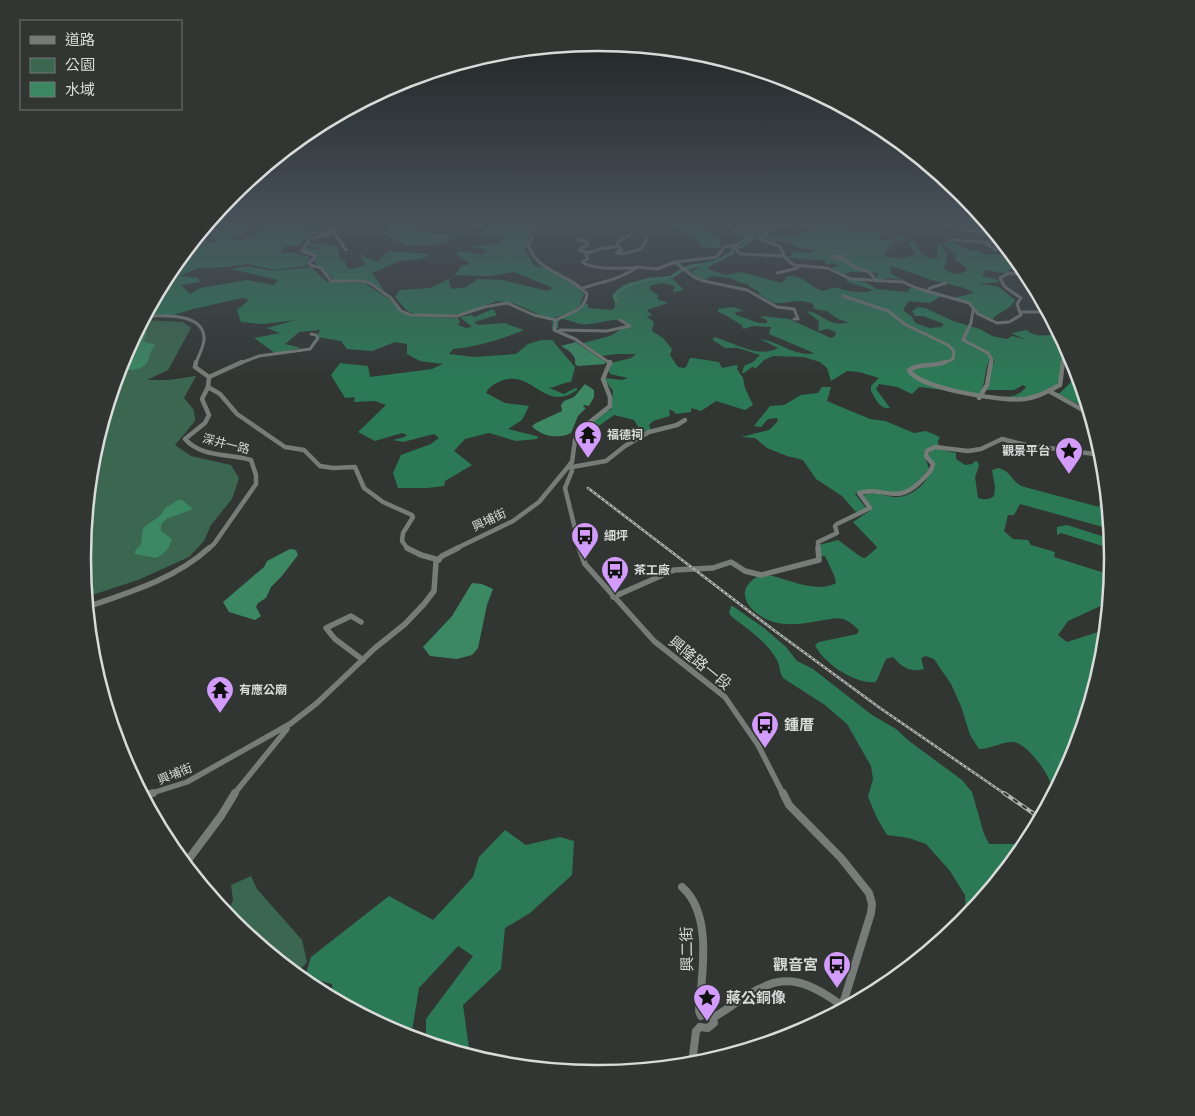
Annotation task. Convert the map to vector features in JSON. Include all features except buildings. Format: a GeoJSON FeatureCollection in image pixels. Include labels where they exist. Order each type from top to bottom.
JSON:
{"type":"FeatureCollection","features":[{"type":"Feature","properties":{"kind":"street"},"geometry":{"type":"LineString","coordinates":[[326,274],[332,281],[362,281],[370,283],[391,298],[401,311],[406,313],[424,316],[457,316],[484,307],[507,304],[539,317],[556,320],[582,308],[587,298],[583,288],[563,274]]}},
{"type":"Feature","properties":{"kind":"street"},"geometry":{"type":"LineString","coordinates":[[583,288],[630,274]]}},
{"type":"Feature","properties":{"kind":"street"},"geometry":{"type":"LineString","coordinates":[[690,274],[704,282],[747,290],[776,307],[794,309],[798,320],[794,319]]}},
{"type":"Feature","properties":{"kind":"street"},"geometry":{"type":"LineString","coordinates":[[839,274],[851,280],[902,282],[963,300],[971,305],[973,310],[971,323],[963,340],[988,354],[992,360],[987,385],[979,398]]}},
{"type":"Feature","properties":{"kind":"street"},"geometry":{"type":"LineString","coordinates":[[874,274],[877,281]]}},
{"type":"Feature","properties":{"kind":"street"},"geometry":{"type":"LineString","coordinates":[[973,310],[992,321],[1000,323],[1009,322],[1021,315],[1017,304],[1021,298],[1005,287],[1000,278],[1009,274]]}},
{"type":"Feature","properties":{"kind":"street"},"geometry":{"type":"LineString","coordinates":[[928,291],[930,288],[946,283]]}},
{"type":"Feature","properties":{"kind":"street"},"geometry":{"type":"LineString","coordinates":[[843,296],[888,310],[909,327],[948,344],[954,351],[953,359],[939,365],[912,367],[909,370],[910,373],[916,378],[979,398],[1014,400],[1035,397],[1049,391],[1060,385],[1063,358]]}},
{"type":"Feature","properties":{"kind":"street"},"geometry":{"type":"LineString","coordinates":[[1020,312],[1040,312]]}},
{"type":"Feature","properties":{"kind":"street","name":"深井一路"},"geometry":{"type":"LineString","coordinates":[[93,605],[156,582],[183,568],[207,552],[256,484],[256,475],[251,460],[243,456],[214,454],[197,448],[186,441],[187,436],[206,422],[210,416],[209,410],[202,399],[208,387],[208,377],[197,370],[196,367],[204,339],[204,331],[198,323],[182,318],[153,316]]}},
{"type":"Feature","properties":{"kind":"street"},"geometry":{"type":"LineString","coordinates":[[556,320],[554,330],[603,332],[630,326],[620,320]]}},
{"type":"Feature","properties":{"kind":"street","name":"興埔街"},"geometry":{"type":"LineString","coordinates":[[150,794],[188,782],[290,724],[317,704],[339,680],[405,624],[434,591],[435,567],[438,560],[453,549],[502,526],[532,508],[564,472],[571,468],[575,440],[581,428],[610,406],[610,397],[603,379],[610,363],[575,339],[554,330]]}},
{"type":"Feature","properties":{"kind":"street"},"geometry":{"type":"LineString","coordinates":[[208,377],[259,356],[310,349],[318,338],[316,335],[311,334]]}},
{"type":"Feature","properties":{"kind":"street"},"geometry":{"type":"LineString","coordinates":[[208,387],[220,394],[237,414],[285,447],[304,450],[320,466],[333,468],[355,467],[361,485],[383,502],[413,517],[404,530],[402,539],[412,553],[438,560]]}},
{"type":"Feature","properties":{"kind":"street"},"geometry":{"type":"LineString","coordinates":[[1049,391],[1081,409]]}},
{"type":"Feature","properties":{"kind":"street"},"geometry":{"type":"LineString","coordinates":[[571,468],[606,461],[625,446],[649,432],[677,425],[685,420]]}},
{"type":"Feature","properties":{"kind":"street"},"geometry":{"type":"LineString","coordinates":[[613,597],[674,570],[713,568],[731,562],[752,573],[766,574],[819,560],[818,542],[834,536],[837,533],[837,524],[870,508],[859,493],[868,491],[900,496],[905,494],[932,469],[933,464],[926,456],[929,449],[935,447],[968,451],[981,449],[1002,439],[1026,445],[1094,454]]}},
{"type":"Feature","properties":{"kind":"street","name":"興隆路一段"},"geometry":{"type":"LineString","coordinates":[[571,468],[565,488],[582,559],[613,597],[654,641],[724,697],[758,746],[789,806],[841,858],[869,893],[872,904],[871,913],[843,1001]]}},
{"type":"Feature","properties":{"kind":"street"},"geometry":{"type":"LineString","coordinates":[[361,622],[351,616],[326,628],[335,639],[363,660]]}},
{"type":"Feature","properties":{"kind":"street"},"geometry":{"type":"LineString","coordinates":[[189,858],[221,816],[240,786],[290,724]]}},
{"type":"Feature","properties":{"kind":"street","name":"興二街"},"geometry":{"type":"LineString","coordinates":[[682,886],[688,889],[697,908],[703,934],[699,1011],[701,1016]]}},
{"type":"Feature","properties":{"kind":"street"},"geometry":{"type":"LineString","coordinates":[[713,1018],[768,983],[778,980],[809,983],[837,1004]]}},
{"type":"Feature","properties":{"kind":"street"},"geometry":{"type":"LineString","coordinates":[[700,1027],[698,1024],[701,1016],[705,1014],[713,1018]]}},
{"type":"Feature","properties":{"kind":"street"},"geometry":{"type":"LineString","coordinates":[[693,1055],[696,1031],[700,1027],[712,1026],[714,1023],[713,1018]]}},
{"type":"Feature","properties":{"kind":"green space"},"geometry":{"type":"Polygon","coordinates":[[[151,320],[183,322],[191,328],[168,370],[147,380],[169,380],[196,376],[184,398],[194,410],[195,421],[175,445],[191,456],[231,465],[239,478],[232,499],[211,525],[204,541],[189,557],[138,580],[92,595],[92,525],[100,459],[108,427],[129,364],[151,320]]]}},
{"type":"Feature","properties":{"kind":"green space"},"geometry":{"type":"Polygon","coordinates":[[[251,876],[257,889],[302,940],[307,962],[301,968],[263,939],[230,907],[233,900],[231,885],[251,876]]]}},
{"type":"Feature","properties":{"kind":"shaded area"},"geometry":{"type":"Polygon","coordinates":[[[177,274],[198,278],[200,282],[181,285],[190,294],[200,288],[247,280],[274,285],[278,280],[253,274],[319,274],[327,282],[364,283],[391,300],[401,313],[411,316],[458,318],[460,322],[458,325],[466,328],[472,327],[460,317],[472,315],[474,317],[493,309],[497,315],[474,322],[478,325],[504,323],[524,330],[489,342],[453,349],[449,354],[474,357],[516,354],[528,344],[541,340],[552,340],[575,367],[571,382],[549,388],[564,394],[575,388],[578,389],[567,396],[557,397],[522,380],[512,379],[494,384],[486,393],[505,403],[529,406],[522,420],[508,429],[536,436],[538,437],[537,439],[516,441],[489,433],[465,439],[454,451],[472,465],[445,481],[444,486],[398,488],[393,473],[401,455],[431,444],[439,438],[434,434],[403,442],[393,440],[407,435],[402,433],[375,441],[358,432],[386,405],[375,401],[354,402],[355,397],[345,398],[331,375],[340,363],[368,366],[370,377],[432,369],[443,364],[420,361],[407,354],[407,344],[395,342],[372,351],[347,349],[341,341],[317,337],[320,330],[299,332],[285,344],[301,348],[275,353],[254,338],[280,333],[267,328],[296,320],[262,324],[241,322],[237,310],[249,300],[242,298],[173,315],[153,315],[177,274]]]}},
{"type":"Feature","properties":{"kind":"shaded area"},"geometry":{"type":"Polygon","coordinates":[[[373,274],[384,290],[369,281],[334,281],[329,275],[373,274]]]}},
{"type":"Feature","properties":{"kind":"shaded area"},"geometry":{"type":"Polygon","coordinates":[[[456,274],[502,274],[490,276],[456,274]]]}},
{"type":"Feature","properties":{"kind":"shaded area"},"geometry":{"type":"Polygon","coordinates":[[[519,274],[557,274],[577,285],[584,295],[579,306],[572,312],[553,318],[543,316],[513,303],[497,301],[468,312],[450,315],[414,314],[406,310],[395,297],[400,290],[430,288],[451,278],[449,282],[452,289],[466,287],[478,279],[503,280],[547,291],[553,288],[519,274]]]}},
{"type":"Feature","properties":{"kind":"shaded area"},"geometry":{"type":"Polygon","coordinates":[[[694,274],[749,274],[781,283],[786,279],[786,276],[793,276],[823,291],[835,287],[854,292],[873,290],[848,282],[845,279],[864,282],[877,289],[907,292],[911,287],[941,296],[930,303],[909,301],[904,308],[904,311],[912,317],[915,323],[929,328],[941,327],[944,324],[923,316],[915,316],[912,311],[918,307],[925,308],[953,321],[980,329],[992,336],[1007,339],[1012,336],[1027,340],[1011,333],[1027,330],[1038,335],[1052,334],[1056,342],[1054,342],[1063,357],[1061,375],[1055,386],[1042,393],[1027,397],[1005,397],[1017,395],[1026,387],[1023,385],[1014,390],[986,390],[991,366],[995,361],[989,360],[980,394],[919,387],[912,394],[897,387],[879,384],[876,389],[890,408],[887,408],[879,403],[871,391],[871,386],[879,378],[859,372],[847,371],[831,381],[827,368],[820,362],[804,357],[773,356],[764,360],[756,368],[752,367],[742,373],[744,366],[753,362],[760,355],[738,348],[725,348],[713,340],[714,337],[754,351],[770,351],[778,348],[760,339],[801,353],[814,353],[769,334],[771,327],[754,326],[743,329],[742,325],[718,312],[718,309],[734,307],[744,311],[735,312],[736,315],[759,323],[767,323],[767,320],[760,317],[762,316],[789,319],[831,338],[835,336],[836,332],[828,329],[818,331],[819,321],[806,311],[817,314],[831,322],[842,324],[848,322],[838,319],[827,311],[814,309],[813,304],[808,302],[775,303],[759,294],[748,284],[740,283],[730,278],[712,276],[707,279],[694,274]]]}},
{"type":"Feature","properties":{"kind":"shaded area"},"geometry":{"type":"Polygon","coordinates":[[[878,274],[892,274],[903,280],[885,278],[882,281],[876,280],[878,274]]]}},
{"type":"Feature","properties":{"kind":"shaded area"},"geometry":{"type":"Polygon","coordinates":[[[915,274],[983,274],[982,276],[999,280],[997,283],[978,283],[999,287],[1015,300],[1010,307],[992,320],[981,315],[970,303],[954,298],[974,293],[965,288],[915,274]]]}},
{"type":"Feature","properties":{"kind":"shaded area"},"geometry":{"type":"Polygon","coordinates":[[[656,277],[673,279],[684,290],[675,292],[673,291],[675,286],[661,283],[650,286],[649,289],[658,295],[657,299],[668,303],[647,310],[652,315],[647,317],[654,322],[652,331],[663,338],[672,349],[670,355],[678,367],[686,367],[690,358],[719,362],[722,368],[738,366],[737,369],[743,378],[745,388],[753,405],[745,410],[716,401],[701,411],[691,408],[691,412],[676,414],[669,410],[670,416],[653,421],[649,425],[651,430],[648,432],[641,431],[634,420],[614,415],[582,438],[582,432],[593,418],[611,409],[613,391],[605,378],[622,380],[628,378],[610,374],[611,363],[631,358],[636,354],[602,356],[583,343],[610,336],[630,324],[624,321],[612,320],[581,324],[561,319],[558,322],[558,328],[555,330],[552,328],[553,320],[565,316],[585,304],[588,304],[588,308],[612,310],[615,307],[618,291],[622,286],[656,277]]]}},
{"type":"Feature","properties":{"kind":"shaded area"},"geometry":{"type":"Polygon","coordinates":[[[1072,381],[1080,405],[1056,393],[1060,393],[1072,381]]]}},
{"type":"Feature","properties":{"kind":"shaded area"},"geometry":{"type":"Polygon","coordinates":[[[822,387],[831,387],[827,401],[870,419],[885,421],[914,433],[926,431],[940,437],[938,441],[939,447],[928,449],[924,453],[929,469],[914,486],[905,492],[857,492],[855,494],[866,508],[858,512],[842,496],[816,479],[803,460],[767,448],[755,438],[741,437],[769,430],[778,421],[777,418],[768,419],[761,427],[754,426],[770,406],[784,405],[801,395],[818,393],[822,387]]]}},
{"type":"Feature","properties":{"kind":"shaded area"},"geometry":{"type":"Polygon","coordinates":[[[937,449],[956,453],[956,459],[965,465],[972,464],[975,461],[978,462],[979,466],[975,477],[978,498],[986,499],[994,496],[995,487],[992,470],[998,468],[1008,473],[1021,486],[1099,507],[1099,505],[1101,505],[1103,525],[1103,531],[1103,527],[1020,504],[1014,515],[1008,515],[1004,531],[1013,539],[1028,540],[1031,545],[1055,552],[1054,557],[1104,573],[1102,605],[1068,621],[1058,635],[1067,642],[1099,632],[1095,657],[1077,721],[1066,752],[1051,784],[1038,762],[1020,744],[1014,742],[979,749],[970,735],[961,706],[951,684],[934,659],[926,656],[921,658],[924,669],[910,670],[893,657],[886,659],[876,682],[859,680],[841,671],[825,659],[815,645],[819,642],[857,634],[859,630],[850,622],[836,618],[796,624],[782,624],[768,620],[757,613],[750,607],[746,599],[745,591],[749,583],[764,575],[802,585],[820,587],[836,583],[825,556],[820,556],[819,545],[838,540],[865,558],[877,548],[853,522],[871,510],[863,496],[875,493],[897,497],[915,491],[925,482],[931,471],[933,465],[928,456],[931,450],[937,449]]]}},
{"type":"Feature","properties":{"kind":"shaded area"},"geometry":{"type":"Polygon","coordinates":[[[1067,525],[1103,537],[1104,546],[1061,533],[1057,535],[1057,527],[1067,525]]]}},
{"type":"Feature","properties":{"kind":"shaded area"},"geometry":{"type":"Polygon","coordinates":[[[731,606],[734,607],[764,628],[786,647],[797,661],[813,669],[872,715],[896,729],[909,741],[962,780],[972,792],[984,834],[989,844],[1016,844],[1000,866],[965,906],[965,895],[950,871],[926,844],[909,838],[887,835],[868,797],[873,779],[871,766],[847,724],[825,705],[783,678],[773,653],[757,636],[729,613],[731,606]]]}},
{"type":"Feature","properties":{"kind":"shaded area"},"geometry":{"type":"Polygon","coordinates":[[[505,830],[526,845],[560,837],[574,841],[572,875],[530,913],[505,928],[501,969],[463,1005],[469,1048],[426,1035],[426,1019],[473,956],[458,946],[419,988],[412,1029],[344,997],[332,990],[332,984],[318,980],[306,972],[311,957],[389,896],[433,920],[473,877],[479,857],[505,830]]]}},
{"type":"Feature","properties":{"kind":"water"},"geometry":{"type":"Polygon","coordinates":[[[144,332],[147,333],[143,341],[156,345],[144,366],[127,370],[144,332]]]}},
{"type":"Feature","properties":{"kind":"water"},"geometry":{"type":"Polygon","coordinates":[[[576,342],[605,362],[605,364],[578,366],[575,364],[573,355],[561,346],[576,342]]]}},
{"type":"Feature","properties":{"kind":"water"},"geometry":{"type":"Polygon","coordinates":[[[585,384],[594,390],[594,397],[589,406],[584,405],[583,407],[586,408],[578,416],[571,433],[562,436],[545,435],[532,426],[562,411],[561,405],[564,401],[574,397],[585,384]]]}},
{"type":"Feature","properties":{"kind":"water"},"geometry":{"type":"Polygon","coordinates":[[[178,500],[182,500],[193,509],[166,519],[161,525],[161,531],[172,539],[166,550],[156,558],[135,554],[135,551],[141,544],[143,528],[161,515],[165,508],[178,500]]]}},
{"type":"Feature","properties":{"kind":"water"},"geometry":{"type":"Polygon","coordinates":[[[290,549],[296,550],[298,555],[271,587],[266,598],[258,603],[256,607],[261,616],[255,620],[229,612],[223,602],[264,567],[267,561],[290,549]]]}},
{"type":"Feature","properties":{"kind":"water"},"geometry":{"type":"Polygon","coordinates":[[[472,583],[482,584],[493,589],[487,605],[478,648],[472,655],[457,659],[430,656],[423,647],[452,616],[472,583]]]}},
{"type":"Feature","properties":{"kind":"waterway"},"geometry":{"type":"LineString","coordinates":[[617,301],[614,296],[624,287],[648,279],[671,277],[674,274]]}},
{"type":"Feature","properties":{"kind":"waterway"},"geometry":{"type":"LineString","coordinates":[[1053,755],[1061,764]]}},
{"type":"Feature","properties":{"kind":"railway"},"geometry":{"type":"LineString","coordinates":[[588,488],[775,631],[880,708],[1005,794]]}},
{"type":"Feature","properties":{"kind":"railway"},"geometry":{"type":"LineString","coordinates":[[1004,793],[1034,814]]}},
{"type":"Feature","properties":{"kind":"place","name":"福德祠"},"geometry":{"type":"Point","coordinates":[588,459]}},
{"type":"Feature","properties":{"kind":"place","name":"觀景平台"},"geometry":{"type":"Point","coordinates":[1069,475]}},
{"type":"Feature","properties":{"kind":"place","name":"細坪"},"geometry":{"type":"Point","coordinates":[585,560]}},
{"type":"Feature","properties":{"kind":"place","name":"茶工廠"},"geometry":{"type":"Point","coordinates":[615,594]}},
{"type":"Feature","properties":{"kind":"place","name":"有應公廟"},"geometry":{"type":"Point","coordinates":[220,714]}},
{"type":"Feature","properties":{"kind":"place","name":"鍾厝"},"geometry":{"type":"Point","coordinates":[765,749]}},
{"type":"Feature","properties":{"kind":"place","name":"觀音宮"},"geometry":{"type":"Point","coordinates":[837,989]}},
{"type":"Feature","properties":{"kind":"place","name":"蔣公銅像"},"geometry":{"type":"Point","coordinates":[707,1022]}}]}
